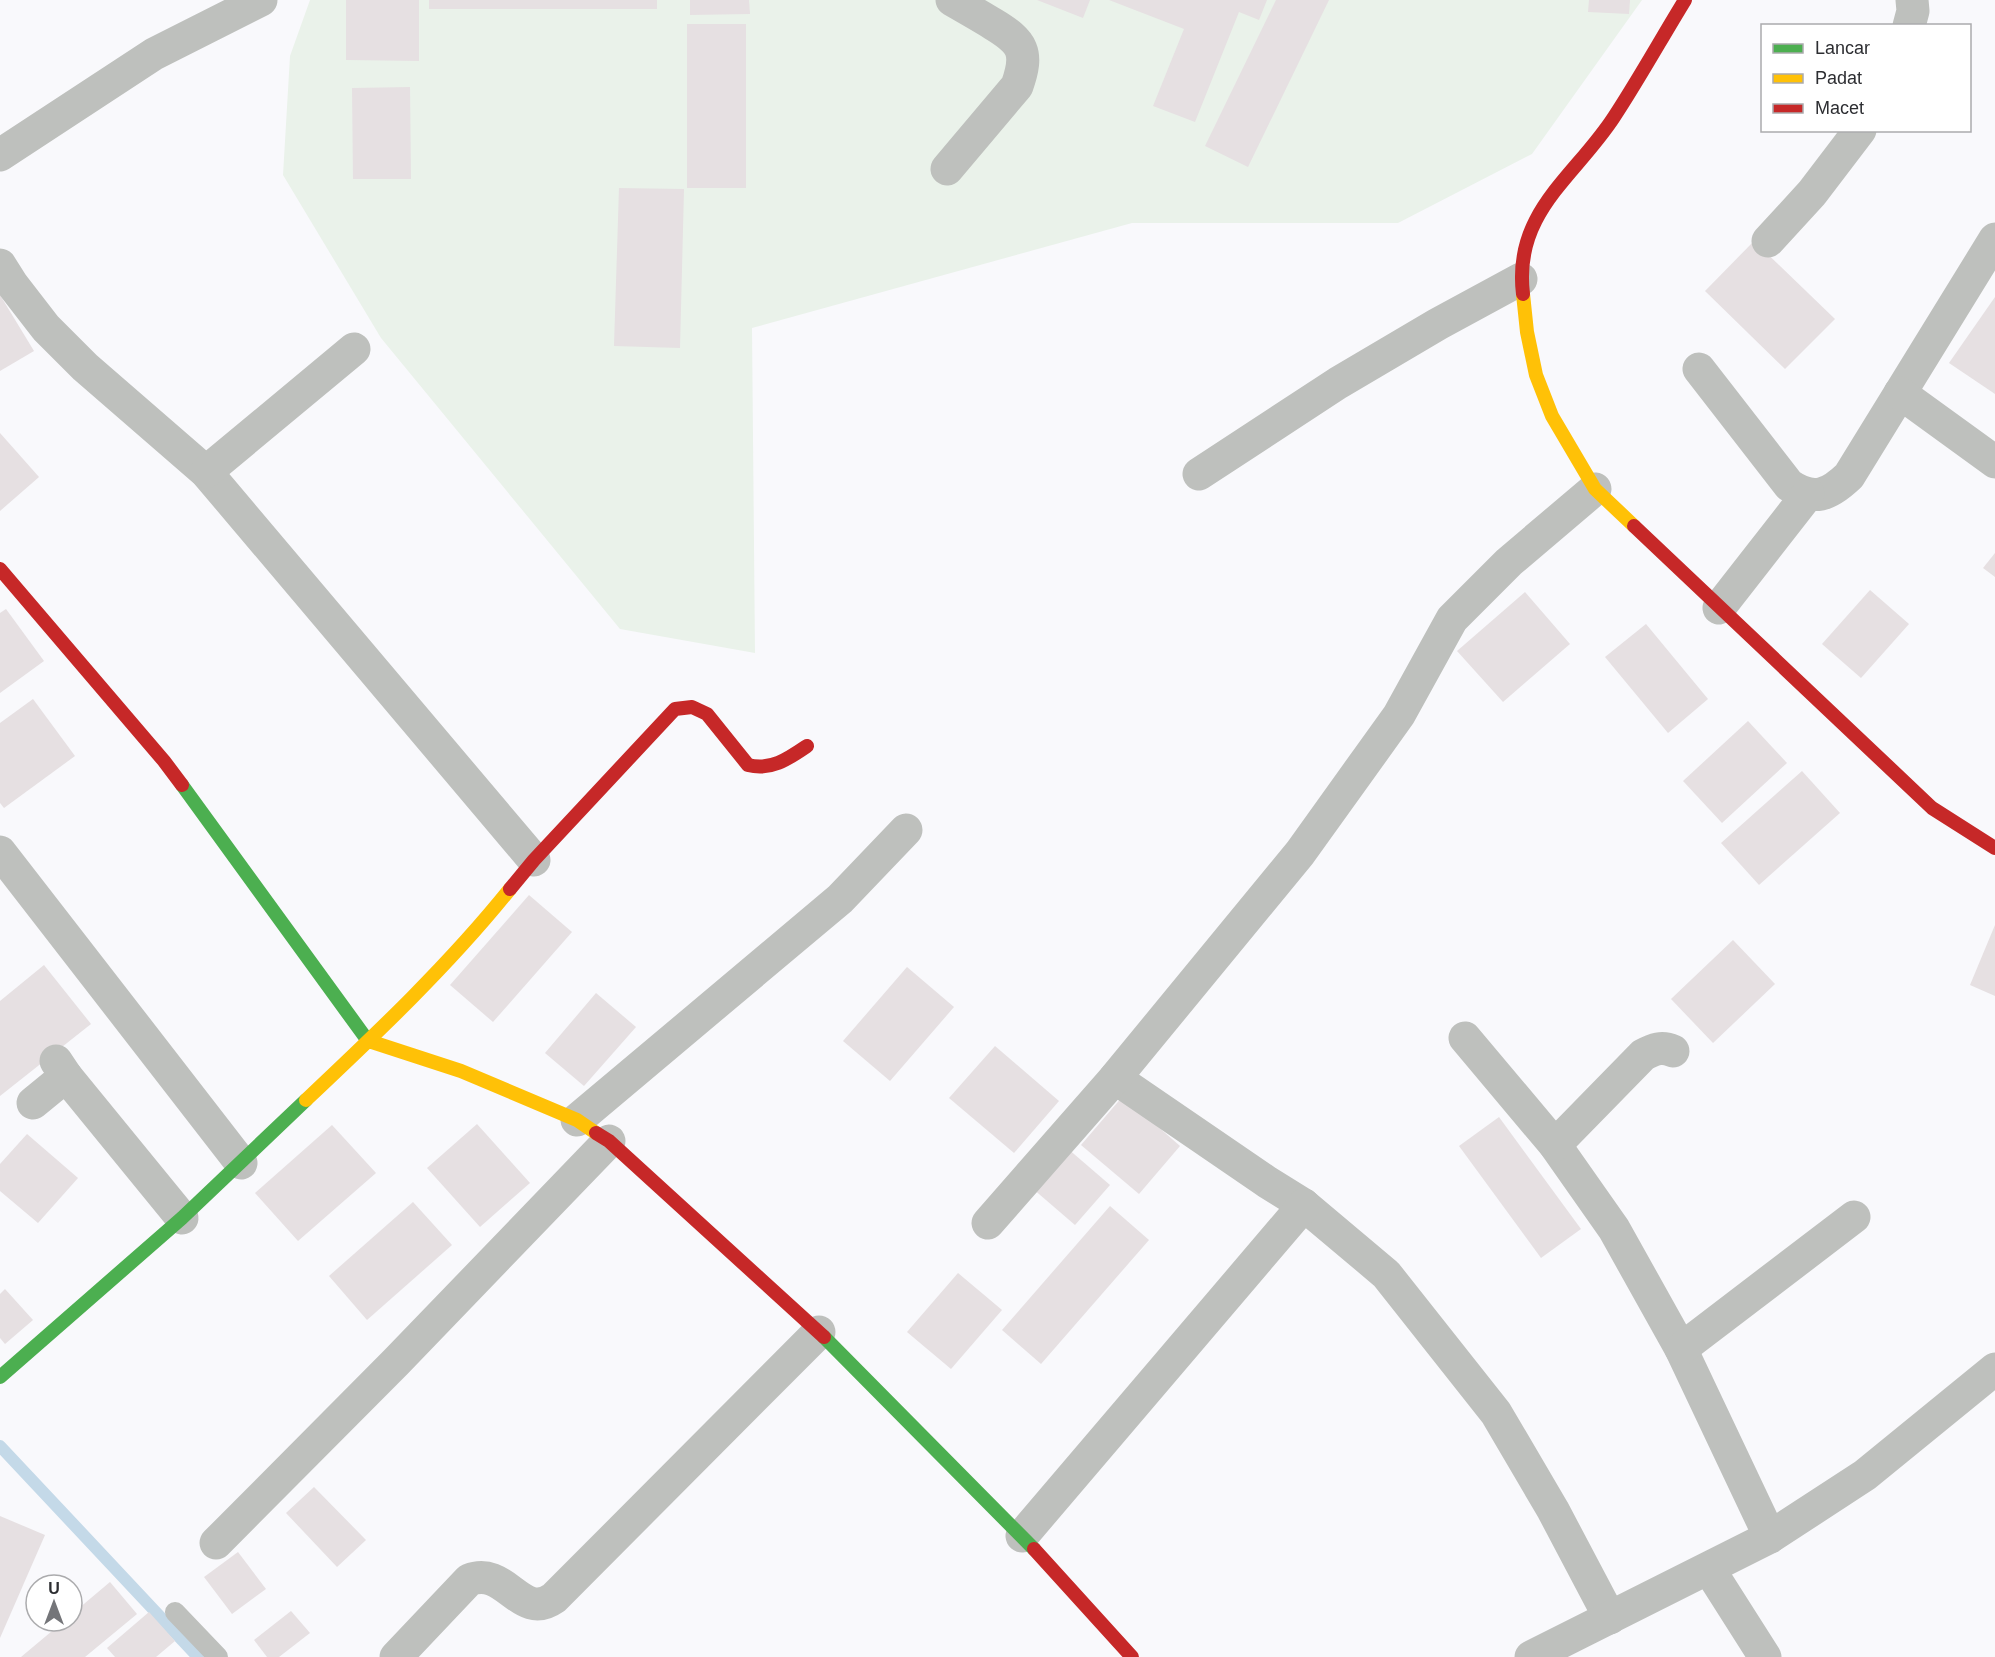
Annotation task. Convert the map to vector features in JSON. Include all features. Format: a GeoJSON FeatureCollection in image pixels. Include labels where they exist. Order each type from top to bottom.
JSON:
{"type":"FeatureCollection","features":[{"type":"Feature","properties":{"kind":"street"},"geometry":{"type":"LineString","coordinates":[[0,155],[154,54],[261,0]]}},
{"type":"Feature","properties":{"kind":"street"},"geometry":{"type":"LineString","coordinates":[[947,169],[1017,86],[1023,69],[1022,52],[1012,36],[952,0]]}},
{"type":"Feature","properties":{"kind":"street"},"geometry":{"type":"LineString","coordinates":[[1685,0],[1612,119],[1540,210],[1527,237],[1521,279],[1527,332],[1536,375],[1552,416],[1595,489],[1932,808],[1995,848]]}},
{"type":"Feature","properties":{"kind":"street"},"geometry":{"type":"LineString","coordinates":[[1910,24],[1913,11],[1912,0]]}},
{"type":"Feature","properties":{"kind":"street"},"geometry":{"type":"LineString","coordinates":[[1768,241],[1812,192],[1858,132]]}},
{"type":"Feature","properties":{"kind":"street"},"geometry":{"type":"LineString","coordinates":[[1699,369],[1789,485],[1808,494],[1828,493],[1850,476],[1995,239]]}},
{"type":"Feature","properties":{"kind":"street"},"geometry":{"type":"LineString","coordinates":[[0,265],[46,328],[206,472],[534,860]]}},
{"type":"Feature","properties":{"kind":"street"},"geometry":{"type":"LineString","coordinates":[[1199,474],[1338,382],[1521,279]]}},
{"type":"Feature","properties":{"kind":"street"},"geometry":{"type":"LineString","coordinates":[[206,472],[354,349]]}},
{"type":"Feature","properties":{"kind":"street"},"geometry":{"type":"LineString","coordinates":[[1900,393],[1995,462]]}},
{"type":"Feature","properties":{"kind":"street"},"geometry":{"type":"LineString","coordinates":[[988,1223],[1115,1078],[1300,853],[1400,715],[1452,619],[1509,562],[1595,489]]}},
{"type":"Feature","properties":{"kind":"street"},"geometry":{"type":"LineString","coordinates":[[1719,608],[1808,494]]}},
{"type":"Feature","properties":{"kind":"street"},"geometry":{"type":"LineString","coordinates":[[0,569],[165,761],[368,1041],[460,1071],[577,1120],[609,1141],[819,1332],[1022,1536],[1132,1657]]}},
{"type":"Feature","properties":{"kind":"street"},"geometry":{"type":"LineString","coordinates":[[0,1377],[182,1218],[368,1041],[480,927],[534,860],[675,709],[691,706],[699,708],[707,714],[748,765],[754,768],[778,764],[807,746]]}},
{"type":"Feature","properties":{"kind":"street"},"geometry":{"type":"LineString","coordinates":[[577,1120],[840,899],[906,830]]}},
{"type":"Feature","properties":{"kind":"street"},"geometry":{"type":"LineString","coordinates":[[0,852],[241,1163]]}},
{"type":"Feature","properties":{"kind":"street"},"geometry":{"type":"LineString","coordinates":[[1465,1038],[1555,1144],[1614,1229],[1681,1349],[1770,1537]]}},
{"type":"Feature","properties":{"kind":"street"},"geometry":{"type":"LineString","coordinates":[[1555,1144],[1643,1055],[1660,1048],[1674,1051]]}},
{"type":"Feature","properties":{"kind":"street"},"geometry":{"type":"LineString","coordinates":[[33,1103],[61,1069],[182,1218]]}},
{"type":"Feature","properties":{"kind":"street"},"geometry":{"type":"LineString","coordinates":[[1115,1078],[1304,1205],[1386,1274],[1496,1413],[1553,1510],[1610,1618]]}},
{"type":"Feature","properties":{"kind":"street"},"geometry":{"type":"LineString","coordinates":[[216,1543],[396,1362],[609,1141]]}},
{"type":"Feature","properties":{"kind":"street"},"geometry":{"type":"LineString","coordinates":[[1022,1536],[1304,1205]]}},
{"type":"Feature","properties":{"kind":"street"},"geometry":{"type":"LineString","coordinates":[[1681,1349],[1854,1217]]}},
{"type":"Feature","properties":{"kind":"street"},"geometry":{"type":"LineString","coordinates":[[396,1657],[469,1580],[491,1578],[533,1605],[547,1603],[554,1598],[819,1332]]}},
{"type":"Feature","properties":{"kind":"street"},"geometry":{"type":"LineString","coordinates":[[1531,1657],[1770,1537],[1864,1475],[1995,1370]]}},
{"type":"Feature","properties":{"kind":"street"},"geometry":{"type":"LineString","coordinates":[[1709,1569],[1765,1657]]}},
{"type":"Feature","properties":{"kind":"lane"},"geometry":{"type":"LineString","coordinates":[[175,1612],[218,1657]]}},
{"type":"Feature","properties":{"kind":"shaded area"},"geometry":{"type":"Polygon","coordinates":[[[310,0],[1642,0],[1532,154],[1398,223],[1132,223],[752,328],[755,653],[620,629],[381,338],[283,175],[290,56],[310,0]]]}},
{"type":"Feature","properties":{"kind":"building"},"geometry":{"type":"Polygon","coordinates":[[[346,0],[419,0],[419,61],[346,60],[346,0]]]}},
{"type":"Feature","properties":{"kind":"building"},"geometry":{"type":"Polygon","coordinates":[[[429,0],[657,0],[657,9],[429,9],[429,0]]]}},
{"type":"Feature","properties":{"kind":"building"},"geometry":{"type":"Polygon","coordinates":[[[690,0],[749,0],[750,14],[690,15],[690,0]]]}},
{"type":"Feature","properties":{"kind":"building"},"geometry":{"type":"Polygon","coordinates":[[[1037,0],[1090,0],[1083,18],[1037,0]]]}},
{"type":"Feature","properties":{"kind":"building"},"geometry":{"type":"Polygon","coordinates":[[[1109,0],[1267,0],[1259,20],[1239,12],[1195,122],[1153,106],[1184,29],[1109,0]]]}},
{"type":"Feature","properties":{"kind":"building"},"geometry":{"type":"Polygon","coordinates":[[[1276,0],[1329,0],[1248,167],[1205,146],[1276,0]]]}},
{"type":"Feature","properties":{"kind":"building"},"geometry":{"type":"Polygon","coordinates":[[[1589,0],[1630,0],[1629,14],[1588,12],[1589,0]]]}},
{"type":"Feature","properties":{"kind":"building"},"geometry":{"type":"Polygon","coordinates":[[[687,24],[746,24],[746,188],[687,188],[687,24]]]}},
{"type":"Feature","properties":{"kind":"building"},"geometry":{"type":"Polygon","coordinates":[[[410,87],[411,179],[353,179],[352,88],[410,87]]]}},
{"type":"Feature","properties":{"kind":"building"},"geometry":{"type":"Polygon","coordinates":[[[619,188],[684,189],[680,348],[614,346],[619,188]]]}},
{"type":"Feature","properties":{"kind":"building"},"geometry":{"type":"Polygon","coordinates":[[[1754,241],[1835,319],[1785,369],[1705,291],[1754,241]]]}},
{"type":"Feature","properties":{"kind":"building"},"geometry":{"type":"Polygon","coordinates":[[[0,295],[34,351],[0,371],[0,295]]]}},
{"type":"Feature","properties":{"kind":"building"},"geometry":{"type":"Polygon","coordinates":[[[1995,297],[1995,394],[1949,363],[1995,297]]]}},
{"type":"Feature","properties":{"kind":"building"},"geometry":{"type":"Polygon","coordinates":[[[0,433],[39,477],[0,511],[0,433]]]}},
{"type":"Feature","properties":{"kind":"building"},"geometry":{"type":"Polygon","coordinates":[[[1995,553],[1995,577],[1983,568],[1995,553]]]}},
{"type":"Feature","properties":{"kind":"building"},"geometry":{"type":"Polygon","coordinates":[[[1870,590],[1909,624],[1861,678],[1822,644],[1870,590]]]}},
{"type":"Feature","properties":{"kind":"building"},"geometry":{"type":"Polygon","coordinates":[[[1525,592],[1570,644],[1503,702],[1457,651],[1525,592]]]}},
{"type":"Feature","properties":{"kind":"building"},"geometry":{"type":"Polygon","coordinates":[[[6,609],[44,661],[0,693],[0,613],[6,609]]]}},
{"type":"Feature","properties":{"kind":"building"},"geometry":{"type":"Polygon","coordinates":[[[1646,624],[1708,699],[1668,733],[1605,657],[1646,624]]]}},
{"type":"Feature","properties":{"kind":"building"},"geometry":{"type":"Polygon","coordinates":[[[33,699],[75,756],[4,808],[0,803],[0,723],[33,699]]]}},
{"type":"Feature","properties":{"kind":"building"},"geometry":{"type":"Polygon","coordinates":[[[1748,721],[1787,763],[1722,823],[1683,781],[1748,721]]]}},
{"type":"Feature","properties":{"kind":"building"},"geometry":{"type":"Polygon","coordinates":[[[1802,771],[1840,813],[1759,885],[1721,843],[1802,771]]]}},
{"type":"Feature","properties":{"kind":"building"},"geometry":{"type":"Polygon","coordinates":[[[529,895],[572,932],[493,1022],[450,985],[529,895]]]}},
{"type":"Feature","properties":{"kind":"building"},"geometry":{"type":"Polygon","coordinates":[[[1995,925],[1995,996],[1970,985],[1995,925]]]}},
{"type":"Feature","properties":{"kind":"building"},"geometry":{"type":"Polygon","coordinates":[[[1733,940],[1775,984],[1713,1043],[1671,999],[1733,940]]]}},
{"type":"Feature","properties":{"kind":"building"},"geometry":{"type":"Polygon","coordinates":[[[44,965],[91,1024],[0,1096],[0,1001],[44,965]]]}},
{"type":"Feature","properties":{"kind":"building"},"geometry":{"type":"Polygon","coordinates":[[[907,967],[954,1007],[890,1081],[843,1041],[907,967]]]}},
{"type":"Feature","properties":{"kind":"building"},"geometry":{"type":"Polygon","coordinates":[[[596,993],[636,1027],[584,1086],[545,1053],[596,993]]]}},
{"type":"Feature","properties":{"kind":"building"},"geometry":{"type":"Polygon","coordinates":[[[995,1046],[1059,1101],[1014,1153],[949,1098],[995,1046]]]}},
{"type":"Feature","properties":{"kind":"building"},"geometry":{"type":"Polygon","coordinates":[[[1123,1096],[1180,1146],[1139,1194],[1081,1145],[1123,1096]]]}},
{"type":"Feature","properties":{"kind":"building"},"geometry":{"type":"Polygon","coordinates":[[[1499,1117],[1581,1229],[1541,1258],[1459,1146],[1499,1117]]]}},
{"type":"Feature","properties":{"kind":"building"},"geometry":{"type":"Polygon","coordinates":[[[477,1124],[530,1183],[480,1227],[427,1168],[477,1124]]]}},
{"type":"Feature","properties":{"kind":"building"},"geometry":{"type":"Polygon","coordinates":[[[332,1125],[376,1173],[298,1241],[255,1193],[332,1125]]]}},
{"type":"Feature","properties":{"kind":"building"},"geometry":{"type":"Polygon","coordinates":[[[27,1134],[78,1178],[38,1223],[0,1191],[0,1164],[27,1134]]]}},
{"type":"Feature","properties":{"kind":"building"},"geometry":{"type":"Polygon","coordinates":[[[1067,1148],[1110,1185],[1075,1225],[1032,1188],[1067,1148]]]}},
{"type":"Feature","properties":{"kind":"building"},"geometry":{"type":"Polygon","coordinates":[[[413,1202],[452,1245],[367,1320],[329,1276],[413,1202]]]}},
{"type":"Feature","properties":{"kind":"building"},"geometry":{"type":"Polygon","coordinates":[[[1110,1206],[1149,1240],[1041,1364],[1002,1330],[1110,1206]]]}},
{"type":"Feature","properties":{"kind":"building"},"geometry":{"type":"Polygon","coordinates":[[[958,1273],[1002,1310],[951,1369],[907,1332],[958,1273]]]}},
{"type":"Feature","properties":{"kind":"building"},"geometry":{"type":"Polygon","coordinates":[[[5,1289],[33,1320],[5,1344],[0,1338],[0,1294],[5,1289]]]}},
{"type":"Feature","properties":{"kind":"building"},"geometry":{"type":"Polygon","coordinates":[[[314,1487],[366,1540],[337,1567],[286,1513],[314,1487]]]}},
{"type":"Feature","properties":{"kind":"building"},"geometry":{"type":"Polygon","coordinates":[[[0,1516],[45,1535],[28,1573],[24,1573],[24,1583],[0,1638],[0,1516]]]}},
{"type":"Feature","properties":{"kind":"building"},"geometry":{"type":"Polygon","coordinates":[[[238,1552],[266,1589],[232,1614],[204,1577],[238,1552]]]}},
{"type":"Feature","properties":{"kind":"building"},"geometry":{"type":"Polygon","coordinates":[[[110,1582],[137,1614],[85,1657],[21,1657],[50,1633],[84,1633],[84,1604],[110,1582]]]}},
{"type":"Feature","properties":{"kind":"building"},"geometry":{"type":"Polygon","coordinates":[[[291,1611],[310,1633],[279,1657],[267,1657],[254,1640],[291,1611]]]}},
{"type":"Feature","properties":{"kind":"building"},"geometry":{"type":"Polygon","coordinates":[[[149,1612],[175,1641],[156,1657],[115,1657],[107,1648],[149,1612]]]}},
{"type":"Feature","properties":{"kind":"waterway"},"geometry":{"type":"LineString","coordinates":[[0,1446],[198,1657]]}},
{"type":"Feature","properties":{"kind":"traffic: fast"},"geometry":{"type":"LineString","coordinates":[[182,785],[368,1041],[372,1042]]}},
{"type":"Feature","properties":{"kind":"traffic: fast"},"geometry":{"type":"LineString","coordinates":[[0,1377],[182,1218],[306,1100]]}},
{"type":"Feature","properties":{"kind":"traffic: fast"},"geometry":{"type":"LineString","coordinates":[[824,1337],[1034,1549]]}},
{"type":"Feature","properties":{"kind":"traffic: slow"},"geometry":{"type":"LineString","coordinates":[[1523,294],[1527,332],[1536,375],[1552,416],[1595,489],[1634,526]]}},
{"type":"Feature","properties":{"kind":"traffic: slow"},"geometry":{"type":"LineString","coordinates":[[306,1100],[386,1024],[462,945],[510,889]]}},
{"type":"Feature","properties":{"kind":"traffic: slow"},"geometry":{"type":"LineString","coordinates":[[372,1042],[461,1071],[577,1120],[596,1133]]}},
{"type":"Feature","properties":{"kind":"traffic: jam"},"geometry":{"type":"LineString","coordinates":[[1523,294],[1522,265],[1528,240],[1537,218],[1550,197],[1614,117],[1685,0]]}},
{"type":"Feature","properties":{"kind":"traffic: jam"},"geometry":{"type":"LineString","coordinates":[[1634,526],[1932,808],[1995,848]]}},
{"type":"Feature","properties":{"kind":"traffic: jam"},"geometry":{"type":"LineString","coordinates":[[0,569],[182,785]]}},
{"type":"Feature","properties":{"kind":"traffic: jam"},"geometry":{"type":"LineString","coordinates":[[510,889],[534,860],[675,709],[692,707],[707,714],[748,765],[772,765],[807,746]]}},
{"type":"Feature","properties":{"kind":"traffic: jam"},"geometry":{"type":"LineString","coordinates":[[596,1133],[609,1141],[824,1337]]}},
{"type":"Feature","properties":{"kind":"traffic: jam"},"geometry":{"type":"LineString","coordinates":[[1034,1549],[1132,1657]]}}]}
